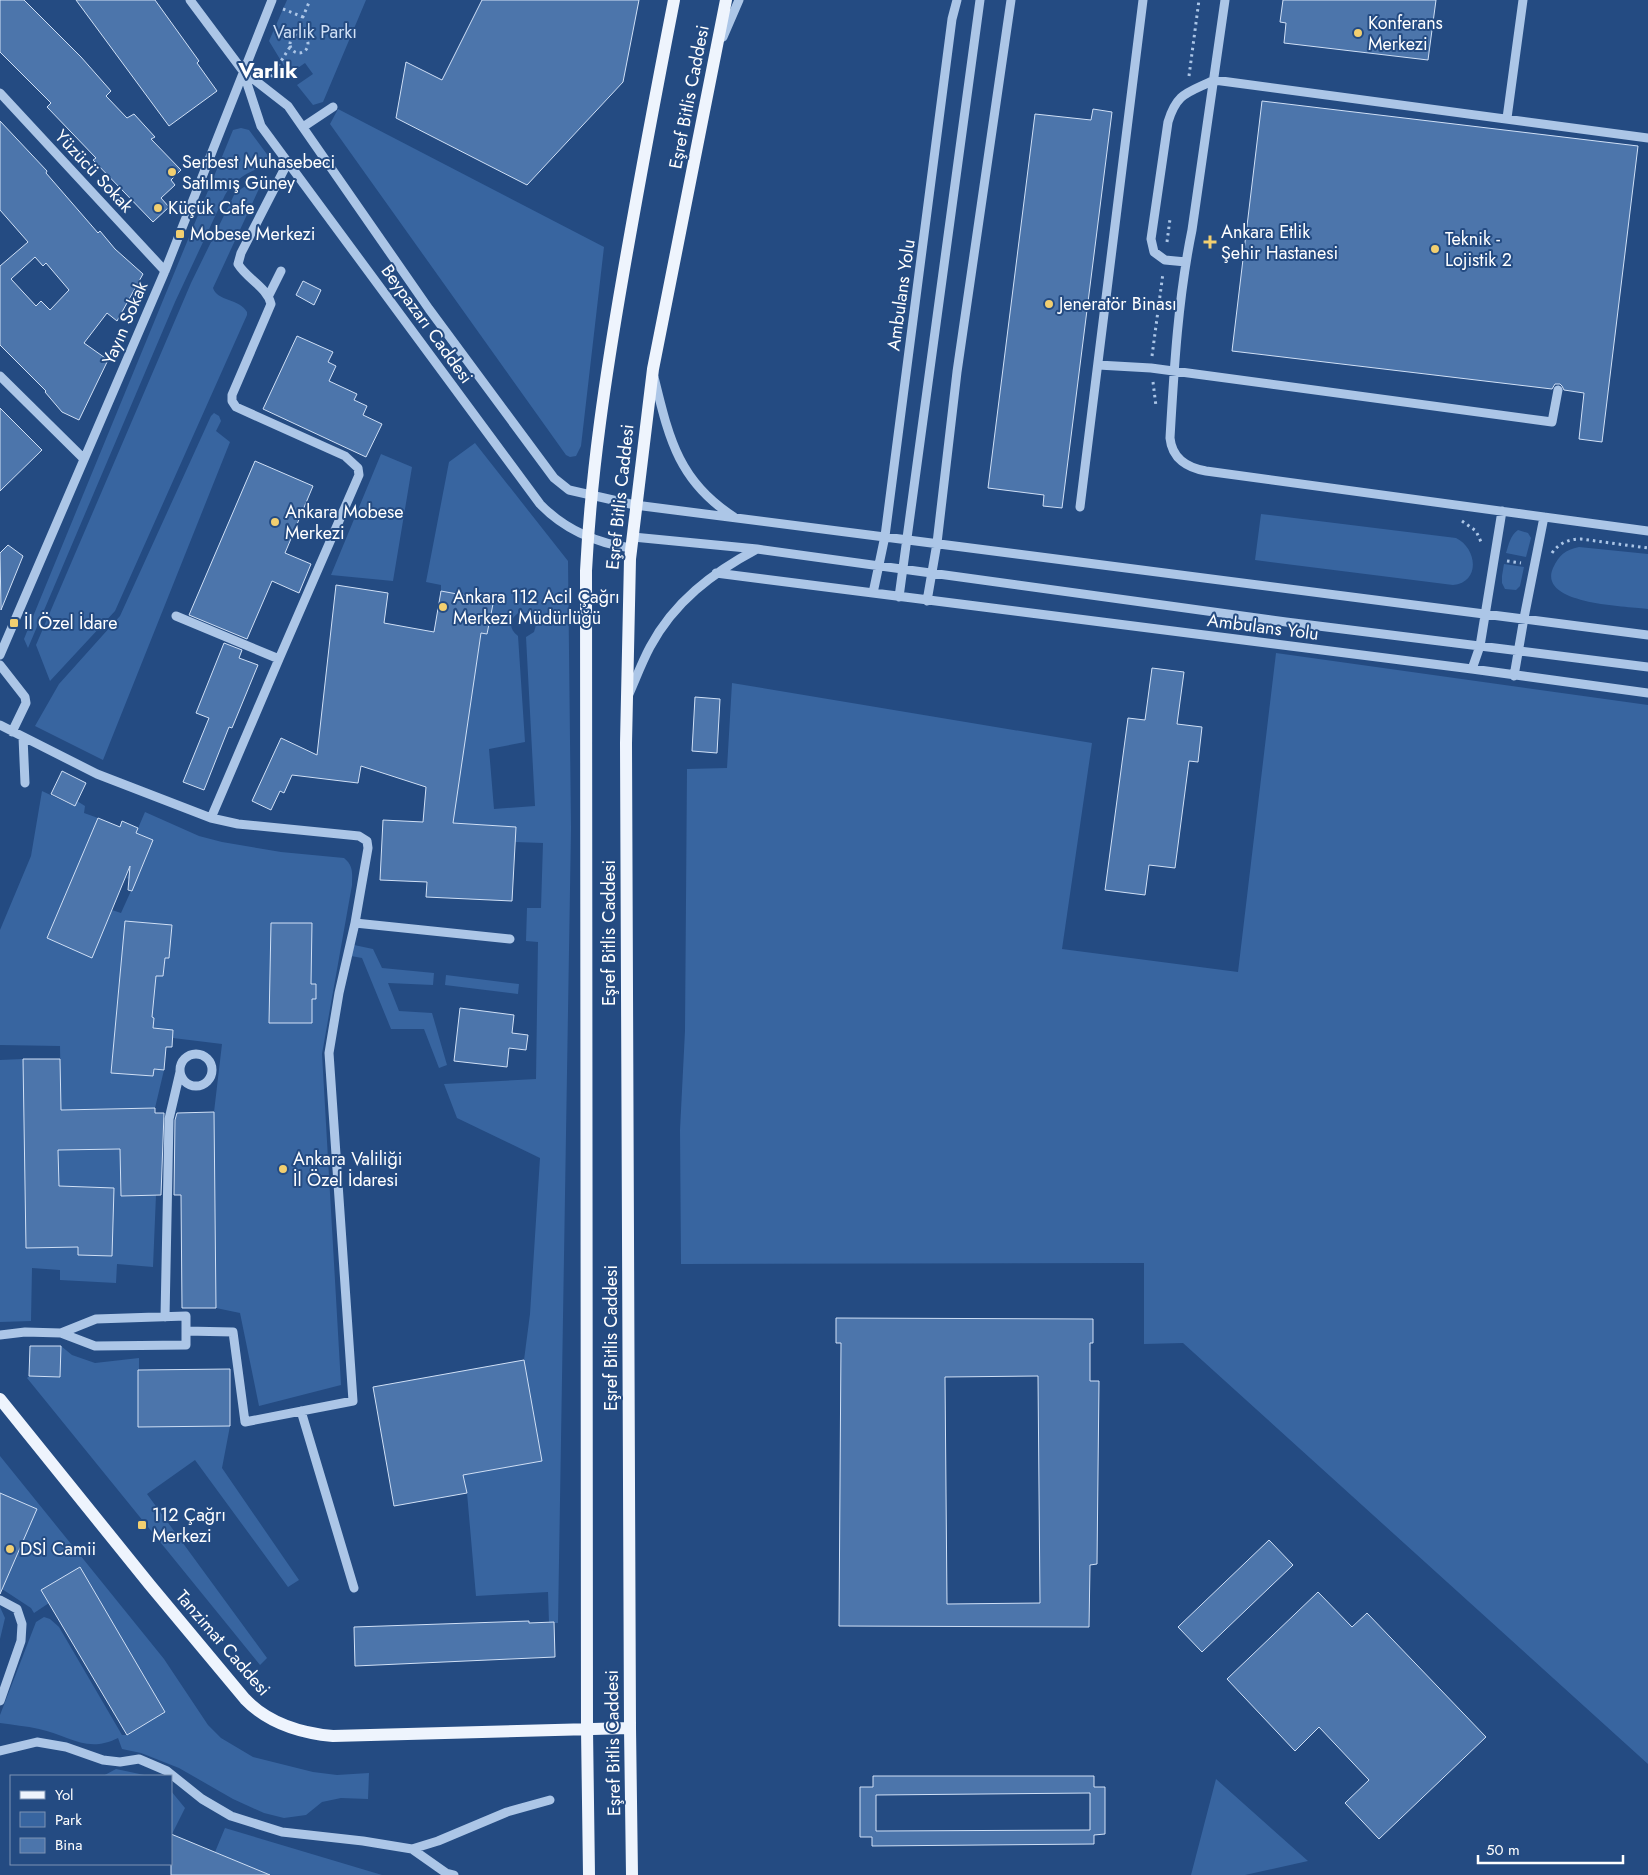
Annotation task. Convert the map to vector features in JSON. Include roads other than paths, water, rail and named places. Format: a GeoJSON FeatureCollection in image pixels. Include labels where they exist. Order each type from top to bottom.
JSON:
{"type":"FeatureCollection","features":[{"type":"Feature","properties":{"kind":"main road","name":"Eşref Bitlis Caddesi"},"geometry":{"type":"LineString","coordinates":[[589,1875],[587,1728],[586,571],[592,496],[610,353],[646,146],[674,0]]}},
{"type":"Feature","properties":{"kind":"main road","name":"Eşref Bitlis Caddesi"},"geometry":{"type":"LineString","coordinates":[[632,1875],[627,698],[632,542],[653,369],[726,0]]}},
{"type":"Feature","properties":{"kind":"main road","name":"Tanzimat Caddesi"},"geometry":{"type":"LineString","coordinates":[[0,1399],[150,1586],[243,1696],[252,1706],[265,1715],[300,1731],[326,1735],[630,1728]]}},
{"type":"Feature","properties":{"kind":"street","name":"Beypazarı Caddesi"},"geometry":{"type":"LineString","coordinates":[[190,0],[243,71],[288,106],[429,309],[554,478],[570,490],[635,505],[736,519],[886,536],[1648,635]]}},
{"type":"Feature","properties":{"kind":"street"},"geometry":{"type":"LineString","coordinates":[[716,51],[739,0]]}},
{"type":"Feature","properties":{"kind":"street","name":"Ambulans Yolu"},"geometry":{"type":"LineString","coordinates":[[873,593],[886,536],[952,19],[957,0]]}},
{"type":"Feature","properties":{"kind":"street"},"geometry":{"type":"LineString","coordinates":[[899,597],[980,0]]}},
{"type":"Feature","properties":{"kind":"street"},"geometry":{"type":"LineString","coordinates":[[927,601],[937,543],[957,372],[1011,0]]}},
{"type":"Feature","properties":{"kind":"street"},"geometry":{"type":"LineString","coordinates":[[1080,507],[1143,0]]}},
{"type":"Feature","properties":{"kind":"street"},"geometry":{"type":"LineString","coordinates":[[1225,0],[1186,262],[1174,372],[1171,446],[1177,457],[1191,468],[1206,472],[1648,531]]}},
{"type":"Feature","properties":{"kind":"street"},"geometry":{"type":"LineString","coordinates":[[1507,118],[1523,0]]}},
{"type":"Feature","properties":{"kind":"street","name":"Yayın Sokak"},"geometry":{"type":"LineString","coordinates":[[0,655],[165,271],[271,2]]}},
{"type":"Feature","properties":{"kind":"street","name":"Beypazarı Caddesi"},"geometry":{"type":"LineString","coordinates":[[243,71],[261,126],[531,493],[551,516],[588,537],[605,544],[632,542],[757,549],[1276,621],[1518,650],[1648,668]]}},
{"type":"Feature","properties":{"kind":"street"},"geometry":{"type":"LineString","coordinates":[[1186,262],[1165,260],[1154,252],[1152,239],[1168,122],[1178,98],[1214,80],[1648,138]]}},
{"type":"Feature","properties":{"kind":"street","name":"Yüzücü Sokak"},"geometry":{"type":"LineString","coordinates":[[0,93],[165,271]]}},
{"type":"Feature","properties":{"kind":"street"},"geometry":{"type":"LineString","coordinates":[[303,127],[333,107]]}},
{"type":"Feature","properties":{"kind":"street"},"geometry":{"type":"LineString","coordinates":[[269,295],[243,272],[238,264],[241,252],[288,162]]}},
{"type":"Feature","properties":{"kind":"street"},"geometry":{"type":"LineString","coordinates":[[211,818],[359,475],[358,468],[345,456],[236,407],[232,401],[232,395],[270,304],[269,295],[280,271]]}},
{"type":"Feature","properties":{"kind":"street"},"geometry":{"type":"LineString","coordinates":[[1098,365],[1151,368],[1552,422],[1558,390]]}},
{"type":"Feature","properties":{"kind":"street"},"geometry":{"type":"LineString","coordinates":[[653,369],[671,441],[685,470],[708,498],[736,519]]}},
{"type":"Feature","properties":{"kind":"street"},"geometry":{"type":"LineString","coordinates":[[0,376],[84,460]]}},
{"type":"Feature","properties":{"kind":"street"},"geometry":{"type":"LineString","coordinates":[[1472,669],[1480,646],[1502,511]]}},
{"type":"Feature","properties":{"kind":"street"},"geometry":{"type":"LineString","coordinates":[[1514,676],[1544,517]]}},
{"type":"Feature","properties":{"kind":"street"},"geometry":{"type":"LineString","coordinates":[[627,698],[649,648],[662,627],[688,596],[716,573],[757,549]]}},
{"type":"Feature","properties":{"kind":"street","name":"Ambulans Yolu"},"geometry":{"type":"LineString","coordinates":[[716,573],[1648,693]]}},
{"type":"Feature","properties":{"kind":"street"},"geometry":{"type":"LineString","coordinates":[[176,616],[279,659]]}},
{"type":"Feature","properties":{"kind":"street"},"geometry":{"type":"LineString","coordinates":[[0,665],[25,697],[26,703],[12,732]]}},
{"type":"Feature","properties":{"kind":"street"},"geometry":{"type":"LineString","coordinates":[[0,725],[97,774],[211,818],[238,824],[359,836],[367,841],[368,848],[356,923],[339,993],[329,1052],[353,1401],[245,1422],[233,1332],[186,1331]]}},
{"type":"Feature","properties":{"kind":"street"},"geometry":{"type":"LineString","coordinates":[[23,737],[25,783]]}},
{"type":"Feature","properties":{"kind":"street"},"geometry":{"type":"LineString","coordinates":[[356,923],[510,939]]}},
{"type":"Feature","properties":{"kind":"street"},"geometry":{"type":"LineString","coordinates":[[165,1317],[169,1119],[180,1072]]}},
{"type":"Feature","properties":{"kind":"street"},"geometry":{"type":"LineString","coordinates":[[0,1335],[25,1332],[60,1333],[95,1346],[186,1345],[186,1316],[96,1319],[60,1333]]}},
{"type":"Feature","properties":{"kind":"street"},"geometry":{"type":"LineString","coordinates":[[302,1411],[354,1588]]}},
{"type":"Feature","properties":{"kind":"street"},"geometry":{"type":"LineString","coordinates":[[0,1600],[17,1608],[22,1624],[21,1642],[0,1700]]}},
{"type":"Feature","properties":{"kind":"street"},"geometry":{"type":"LineString","coordinates":[[0,1751],[37,1742],[66,1746],[103,1760],[120,1762],[139,1759],[172,1775]]}},
{"type":"Feature","properties":{"kind":"street"},"geometry":{"type":"LineString","coordinates":[[172,1775],[202,1799],[231,1816],[282,1832],[363,1841],[412,1849],[446,1873],[454,1875]]}},
{"type":"Feature","properties":{"kind":"street"},"geometry":{"type":"LineString","coordinates":[[412,1849],[438,1841],[507,1812],[550,1800]]}},
{"type":"Feature","properties":{"kind":"place","name":"Konferans Merkezi"},"geometry":{"type":"Point","coordinates":[1358,33]}},
{"type":"Feature","properties":{"kind":"place","name":"Serbest Muhasebeci Satılmış Güney"},"geometry":{"type":"Point","coordinates":[172,172]}},
{"type":"Feature","properties":{"kind":"place","name":"Küçük Cafe"},"geometry":{"type":"Point","coordinates":[158,208]}},
{"type":"Feature","properties":{"kind":"place","name":"Mobese Merkezi"},"geometry":{"type":"Point","coordinates":[180,234]}},
{"type":"Feature","properties":{"kind":"place","name":"Ankara Etlik Şehir Hastanesi"},"geometry":{"type":"Point","coordinates":[1210,242]}},
{"type":"Feature","properties":{"kind":"place","name":"Teknik - Lojistik 2"},"geometry":{"type":"Point","coordinates":[1435,249]}},
{"type":"Feature","properties":{"kind":"place","name":"Jeneratör Binası"},"geometry":{"type":"Point","coordinates":[1049,304]}},
{"type":"Feature","properties":{"kind":"place","name":"Ankara Mobese Merkezi"},"geometry":{"type":"Point","coordinates":[275,522]}},
{"type":"Feature","properties":{"kind":"place","name":"Ankara 112 Acil Çağrı Merkezi Müdürlüğü"},"geometry":{"type":"Point","coordinates":[443,607]}},
{"type":"Feature","properties":{"kind":"place","name":"İl Özel İdare"},"geometry":{"type":"Point","coordinates":[14,623]}},
{"type":"Feature","properties":{"kind":"place","name":"Ankara Valiliği İl Özel İdaresi"},"geometry":{"type":"Point","coordinates":[283,1169]}},
{"type":"Feature","properties":{"kind":"place","name":"112 Çağrı Merkezi"},"geometry":{"type":"Point","coordinates":[142,1525]}},
{"type":"Feature","properties":{"kind":"place","name":"DSİ Camii"},"geometry":{"type":"Point","coordinates":[10,1549]}},
{"type":"Feature","properties":{"kind":"district","name":"Varlık"},"geometry":{"type":"Point","coordinates":[268,70]}},
{"type":"Feature","properties":{"kind":"park label","name":"Varlık Parkı"},"geometry":{"type":"Point","coordinates":[315,32]}}]}
